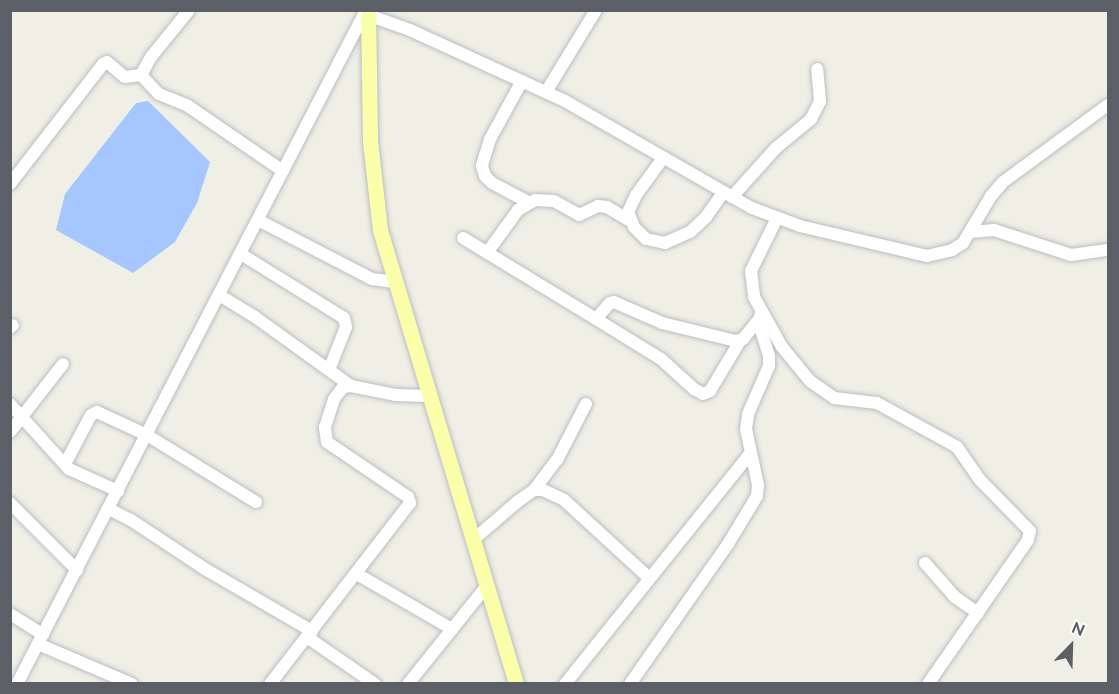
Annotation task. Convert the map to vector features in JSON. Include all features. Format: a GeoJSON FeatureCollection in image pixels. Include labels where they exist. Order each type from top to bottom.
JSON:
{"type":"FeatureCollection","features":[{"type":"Feature","properties":{"kind":"main road"},"geometry":{"type":"LineString","coordinates":[[368,12],[370,141],[374,193],[380,230],[516,684]]}},
{"type":"Feature","properties":{"kind":"street"},"geometry":{"type":"LineString","coordinates":[[141,75],[151,57],[189,10]]}},
{"type":"Feature","properties":{"kind":"street"},"geometry":{"type":"LineString","coordinates":[[546,92],[596,10]]}},
{"type":"Feature","properties":{"kind":"street"},"geometry":{"type":"LineString","coordinates":[[17,684],[368,12],[546,92],[727,195],[777,218],[927,256],[952,250],[963,243],[991,196],[1003,182],[1108,105]]}},
{"type":"Feature","properties":{"kind":"street"},"geometry":{"type":"LineString","coordinates":[[10,184],[103,64],[113,64],[127,77],[141,75]]}},
{"type":"Feature","properties":{"kind":"street"},"geometry":{"type":"LineString","coordinates":[[487,253],[518,210],[528,202],[548,199],[579,215],[593,207],[607,207],[629,220],[646,239],[665,243],[690,232],[776,148],[812,119],[820,101],[817,69]]}},
{"type":"Feature","properties":{"kind":"street"},"geometry":{"type":"LineString","coordinates":[[141,75],[159,94],[188,106],[283,171]]}},
{"type":"Feature","properties":{"kind":"street"},"geometry":{"type":"LineString","coordinates":[[522,81],[490,139],[482,166],[485,176],[492,183],[528,202]]}},
{"type":"Feature","properties":{"kind":"street"},"geometry":{"type":"LineString","coordinates":[[629,220],[630,204],[663,158]]}},
{"type":"Feature","properties":{"kind":"street"},"geometry":{"type":"LineString","coordinates":[[630,684],[666,635],[751,507],[758,485],[746,439],[748,414],[769,366],[769,356],[754,297],[751,270],[777,218]]}},
{"type":"Feature","properties":{"kind":"street"},"geometry":{"type":"LineString","coordinates":[[258,220],[372,279],[394,282]]}},
{"type":"Feature","properties":{"kind":"street"},"geometry":{"type":"LineString","coordinates":[[970,232],[994,230],[1071,255],[1108,250]]}},
{"type":"Feature","properties":{"kind":"street"},"geometry":{"type":"LineString","coordinates":[[462,237],[661,359],[694,389],[703,394],[710,391],[740,341],[760,315]]}},
{"type":"Feature","properties":{"kind":"street"},"geometry":{"type":"LineString","coordinates":[[240,254],[344,318],[346,327],[329,370]]}},
{"type":"Feature","properties":{"kind":"street"},"geometry":{"type":"LineString","coordinates":[[219,295],[351,386]]}},
{"type":"Feature","properties":{"kind":"street"},"geometry":{"type":"LineString","coordinates":[[596,319],[602,316],[607,306],[614,302],[662,323],[729,341],[740,341]]}},
{"type":"Feature","properties":{"kind":"street"},"geometry":{"type":"LineString","coordinates":[[760,315],[810,381],[823,392],[847,401],[877,403],[957,447],[992,493],[1030,531],[1028,540],[928,684]]}},
{"type":"Feature","properties":{"kind":"street"},"geometry":{"type":"LineString","coordinates":[[10,432],[63,364]]}},
{"type":"Feature","properties":{"kind":"street"},"geometry":{"type":"LineString","coordinates":[[270,684],[357,574],[409,506],[411,500],[327,442],[324,427],[334,399],[343,387],[351,386],[396,395],[429,396]]}},
{"type":"Feature","properties":{"kind":"street"},"geometry":{"type":"LineString","coordinates":[[10,404],[65,465],[78,475],[118,490]]}},
{"type":"Feature","properties":{"kind":"street"},"geometry":{"type":"LineString","coordinates":[[473,540],[534,490],[557,460],[586,404]]}},
{"type":"Feature","properties":{"kind":"street"},"geometry":{"type":"LineString","coordinates":[[65,465],[94,412],[147,435],[256,502]]}},
{"type":"Feature","properties":{"kind":"street"},"geometry":{"type":"LineString","coordinates":[[565,684],[648,577],[750,454]]}},
{"type":"Feature","properties":{"kind":"street"},"geometry":{"type":"LineString","coordinates":[[534,490],[543,490],[564,500],[648,577]]}},
{"type":"Feature","properties":{"kind":"street"},"geometry":{"type":"LineString","coordinates":[[11,505],[77,570]]}},
{"type":"Feature","properties":{"kind":"street"},"geometry":{"type":"LineString","coordinates":[[108,509],[131,520],[310,634],[375,684]]}},
{"type":"Feature","properties":{"kind":"street"},"geometry":{"type":"LineString","coordinates":[[925,563],[955,597],[978,613]]}},
{"type":"Feature","properties":{"kind":"street"},"geometry":{"type":"LineString","coordinates":[[357,574],[452,629]]}},
{"type":"Feature","properties":{"kind":"street"},"geometry":{"type":"LineString","coordinates":[[408,684],[486,587]]}},
{"type":"Feature","properties":{"kind":"street"},"geometry":{"type":"LineString","coordinates":[[10,614],[40,640],[132,684]]}},
{"type":"Feature","properties":{"kind":"street"},"geometry":{"type":"LineString","coordinates":[[96,684],[102,671]]}},
{"type":"Feature","properties":{"kind":"water"},"geometry":{"type":"Polygon","coordinates":[[[148,101],[210,162],[197,203],[175,242],[133,273],[56,230],[65,194],[136,103],[148,101]]]}}]}
